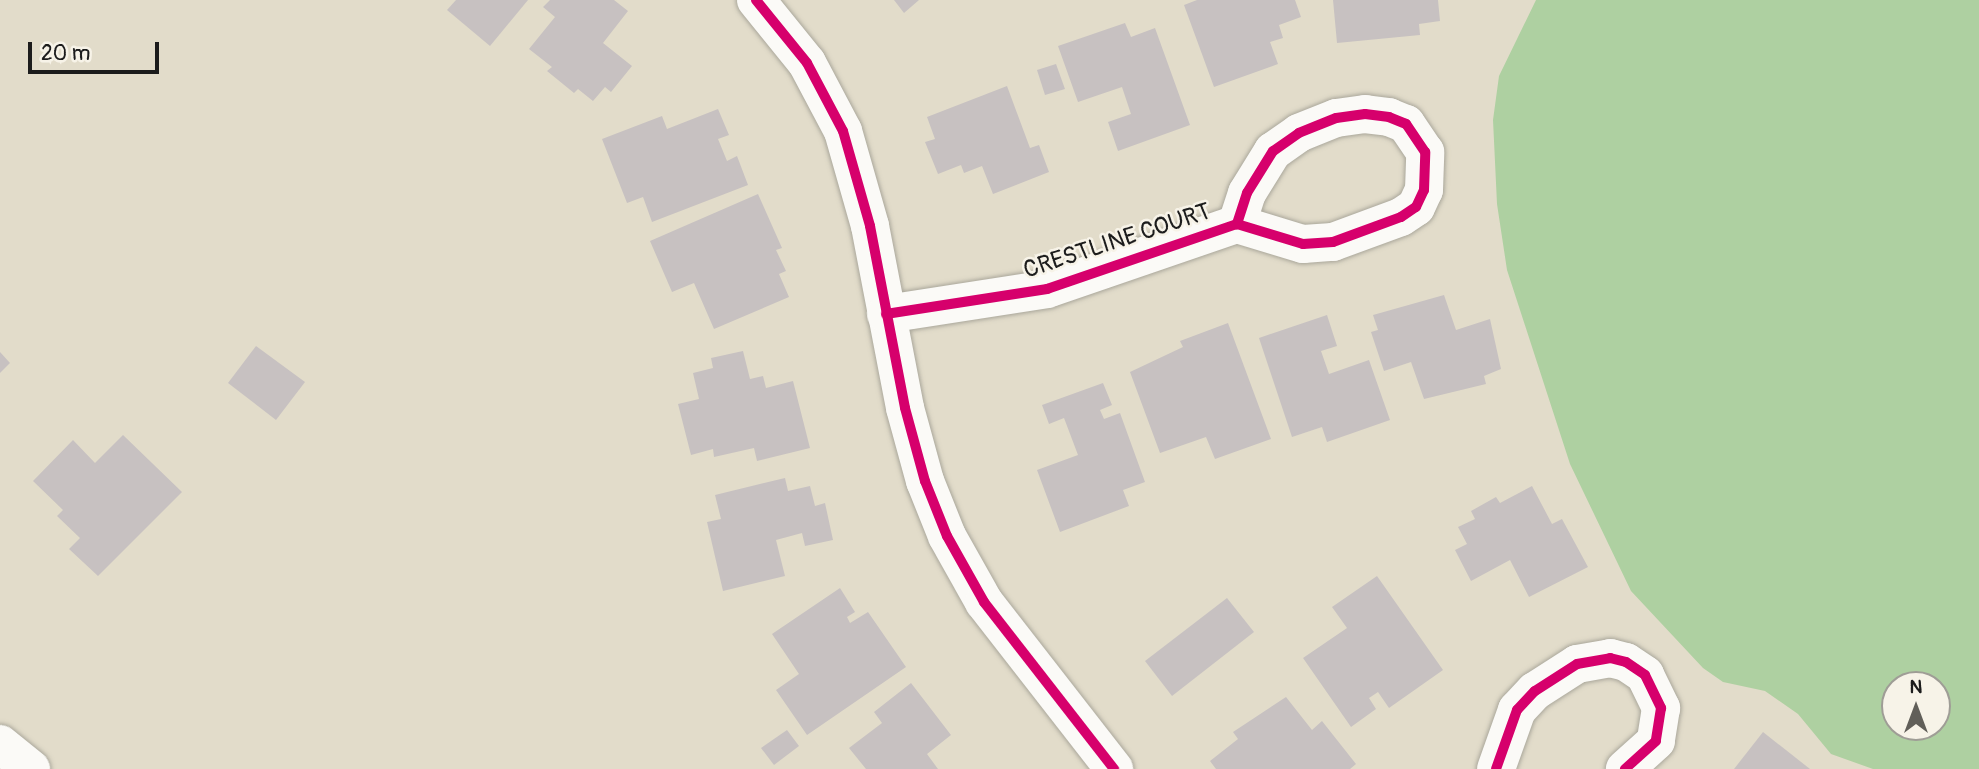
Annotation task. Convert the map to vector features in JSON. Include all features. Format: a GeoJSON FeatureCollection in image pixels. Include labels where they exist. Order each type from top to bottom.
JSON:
{"type":"FeatureCollection","features":[{"type":"Feature","properties":{"kind":"street"},"geometry":{"type":"LineString","coordinates":[[756,0],[807,63],[843,131],[870,226],[886,314],[925,481],[947,536],[984,602],[1114,769]]}},
{"type":"Feature","properties":{"kind":"street","name":"CRESTLINE COURT"},"geometry":{"type":"LineString","coordinates":[[886,314],[1046,289],[1237,223],[1303,244],[1333,242],[1380,226],[1416,207],[1424,190],[1425,152],[1406,124],[1389,117],[1365,114],[1336,118],[1299,133],[1273,151],[1247,193],[1237,223]]}},
{"type":"Feature","properties":{"kind":"street"},"geometry":{"type":"LineString","coordinates":[[1496,769],[1517,710],[1535,691],[1577,664],[1610,659],[1626,662],[1645,675],[1661,708],[1656,741],[1625,769]]}},
{"type":"Feature","properties":{"kind":"street"},"geometry":{"type":"LineString","coordinates":[[0,744],[31,769]]}},
{"type":"Feature","properties":{"kind":"green space"},"geometry":{"type":"Polygon","coordinates":[[[1536,0],[1979,0],[1979,769],[1873,769],[1831,754],[1798,714],[1765,691],[1723,682],[1703,668],[1631,591],[1570,464],[1507,270],[1497,204],[1493,120],[1499,76],[1536,0]]]}},
{"type":"Feature","properties":{"kind":"building"},"geometry":{"type":"Polygon","coordinates":[[[456,0],[528,0],[490,46],[447,10],[456,0]]]}},
{"type":"Feature","properties":{"kind":"building"},"geometry":{"type":"Polygon","coordinates":[[[550,0],[614,0],[628,11],[603,43],[632,66],[611,92],[605,87],[593,101],[578,89],[574,93],[547,71],[552,67],[529,49],[555,17],[543,7],[550,0]]]}},
{"type":"Feature","properties":{"kind":"building"},"geometry":{"type":"Polygon","coordinates":[[[894,0],[919,0],[904,13],[894,0]]]}},
{"type":"Feature","properties":{"kind":"building"},"geometry":{"type":"Polygon","coordinates":[[[1197,0],[1295,0],[1301,17],[1279,25],[1283,38],[1270,42],[1278,64],[1214,87],[1184,5],[1197,0]]]}},
{"type":"Feature","properties":{"kind":"building"},"geometry":{"type":"Polygon","coordinates":[[[1333,0],[1438,0],[1440,21],[1419,24],[1420,35],[1337,43],[1333,0]]]}},
{"type":"Feature","properties":{"kind":"building"},"geometry":{"type":"Polygon","coordinates":[[[1125,23],[1131,37],[1155,28],[1190,125],[1118,151],[1108,122],[1131,114],[1122,87],[1078,102],[1058,46],[1125,23]]]}},
{"type":"Feature","properties":{"kind":"building"},"geometry":{"type":"Polygon","coordinates":[[[1056,64],[1065,89],[1045,95],[1037,70],[1056,64]]]}},
{"type":"Feature","properties":{"kind":"building"},"geometry":{"type":"Polygon","coordinates":[[[1007,86],[1030,148],[1039,145],[1049,172],[993,194],[982,166],[964,173],[961,165],[938,174],[925,142],[935,139],[927,117],[1007,86]]]}},
{"type":"Feature","properties":{"kind":"building"},"geometry":{"type":"Polygon","coordinates":[[[718,109],[729,135],[718,139],[727,161],[737,156],[748,185],[652,222],[643,197],[627,203],[602,139],[662,116],[667,129],[718,109]]]}},
{"type":"Feature","properties":{"kind":"building"},"geometry":{"type":"Polygon","coordinates":[[[758,194],[782,248],[776,250],[786,271],[779,274],[789,297],[714,329],[694,283],[672,292],[650,241],[758,194]]]}},
{"type":"Feature","properties":{"kind":"building"},"geometry":{"type":"Polygon","coordinates":[[[1444,295],[1456,330],[1490,319],[1501,369],[1484,376],[1486,384],[1424,399],[1411,362],[1384,371],[1371,332],[1378,330],[1373,315],[1444,295]]]}},
{"type":"Feature","properties":{"kind":"building"},"geometry":{"type":"Polygon","coordinates":[[[1327,315],[1337,346],[1321,351],[1329,374],[1369,360],[1390,420],[1327,442],[1322,427],[1292,437],[1259,338],[1327,315]]]}},
{"type":"Feature","properties":{"kind":"building"},"geometry":{"type":"Polygon","coordinates":[[[1228,323],[1271,439],[1215,459],[1206,437],[1160,453],[1130,372],[1183,347],[1180,341],[1228,323]]]}},
{"type":"Feature","properties":{"kind":"building"},"geometry":{"type":"Polygon","coordinates":[[[256,346],[305,382],[276,420],[228,383],[256,346]]]}},
{"type":"Feature","properties":{"kind":"building"},"geometry":{"type":"Polygon","coordinates":[[[743,351],[750,379],[763,376],[766,388],[793,381],[810,448],[757,461],[754,448],[714,457],[713,449],[691,455],[678,404],[699,399],[693,373],[713,368],[711,358],[743,351]]]}},
{"type":"Feature","properties":{"kind":"building"},"geometry":{"type":"Polygon","coordinates":[[[0,352],[10,363],[0,373],[0,352]]]}},
{"type":"Feature","properties":{"kind":"building"},"geometry":{"type":"Polygon","coordinates":[[[1103,383],[1112,405],[1100,410],[1104,419],[1120,413],[1145,482],[1123,490],[1129,506],[1060,532],[1037,470],[1078,455],[1064,418],[1049,424],[1042,405],[1103,383]]]}},
{"type":"Feature","properties":{"kind":"building"},"geometry":{"type":"Polygon","coordinates":[[[123,435],[182,492],[98,576],[69,549],[80,538],[57,516],[63,510],[33,481],[73,440],[95,463],[123,435]]]}},
{"type":"Feature","properties":{"kind":"building"},"geometry":{"type":"Polygon","coordinates":[[[785,478],[788,491],[810,486],[815,506],[825,503],[833,540],[805,546],[802,533],[776,540],[785,576],[723,591],[707,522],[721,519],[715,495],[785,478]]]}},
{"type":"Feature","properties":{"kind":"building"},"geometry":{"type":"Polygon","coordinates":[[[1532,486],[1552,524],[1562,519],[1588,567],[1529,597],[1510,560],[1471,581],[1455,550],[1467,544],[1458,527],[1475,519],[1471,511],[1496,497],[1500,503],[1532,486]]]}},
{"type":"Feature","properties":{"kind":"building"},"geometry":{"type":"Polygon","coordinates":[[[1377,576],[1443,670],[1389,708],[1378,692],[1369,698],[1376,709],[1351,727],[1303,658],[1347,628],[1332,607],[1377,576]]]}},
{"type":"Feature","properties":{"kind":"building"},"geometry":{"type":"Polygon","coordinates":[[[840,588],[855,612],[847,617],[850,623],[868,612],[906,667],[807,735],[776,690],[799,674],[772,634],[840,588]]]}},
{"type":"Feature","properties":{"kind":"building"},"geometry":{"type":"Polygon","coordinates":[[[1227,598],[1254,632],[1172,696],[1145,661],[1227,598]]]}},
{"type":"Feature","properties":{"kind":"building"},"geometry":{"type":"Polygon","coordinates":[[[911,683],[951,735],[927,754],[938,769],[866,769],[849,748],[882,723],[874,712],[911,683]]]}},
{"type":"Feature","properties":{"kind":"building"},"geometry":{"type":"Polygon","coordinates":[[[1286,697],[1312,730],[1322,721],[1356,764],[1350,769],[1216,769],[1210,761],[1238,739],[1233,732],[1286,697]]]}},
{"type":"Feature","properties":{"kind":"building"},"geometry":{"type":"Polygon","coordinates":[[[787,730],[799,746],[774,765],[761,748],[787,730]]]}},
{"type":"Feature","properties":{"kind":"building"},"geometry":{"type":"Polygon","coordinates":[[[1763,732],[1810,769],[1734,769],[1763,732]]]}},
{"type":"Feature","properties":{"kind":"cycle path"},"geometry":{"type":"LineString","coordinates":[[756,0],[807,63],[843,131],[870,226],[905,408],[925,481],[947,536],[984,602],[1114,769]]}},
{"type":"Feature","properties":{"kind":"cycle path"},"geometry":{"type":"LineString","coordinates":[[886,314],[1047,289],[1237,224],[1303,244],[1333,242],[1401,217],[1416,207],[1424,190],[1425,152],[1406,124],[1389,117],[1365,114],[1336,118],[1299,133],[1273,151],[1247,193],[1237,224]]}},
{"type":"Feature","properties":{"kind":"cycle path"},"geometry":{"type":"LineString","coordinates":[[1496,769],[1517,710],[1535,691],[1577,664],[1610,658],[1626,662],[1645,675],[1661,708],[1656,741],[1625,769]]}}]}
